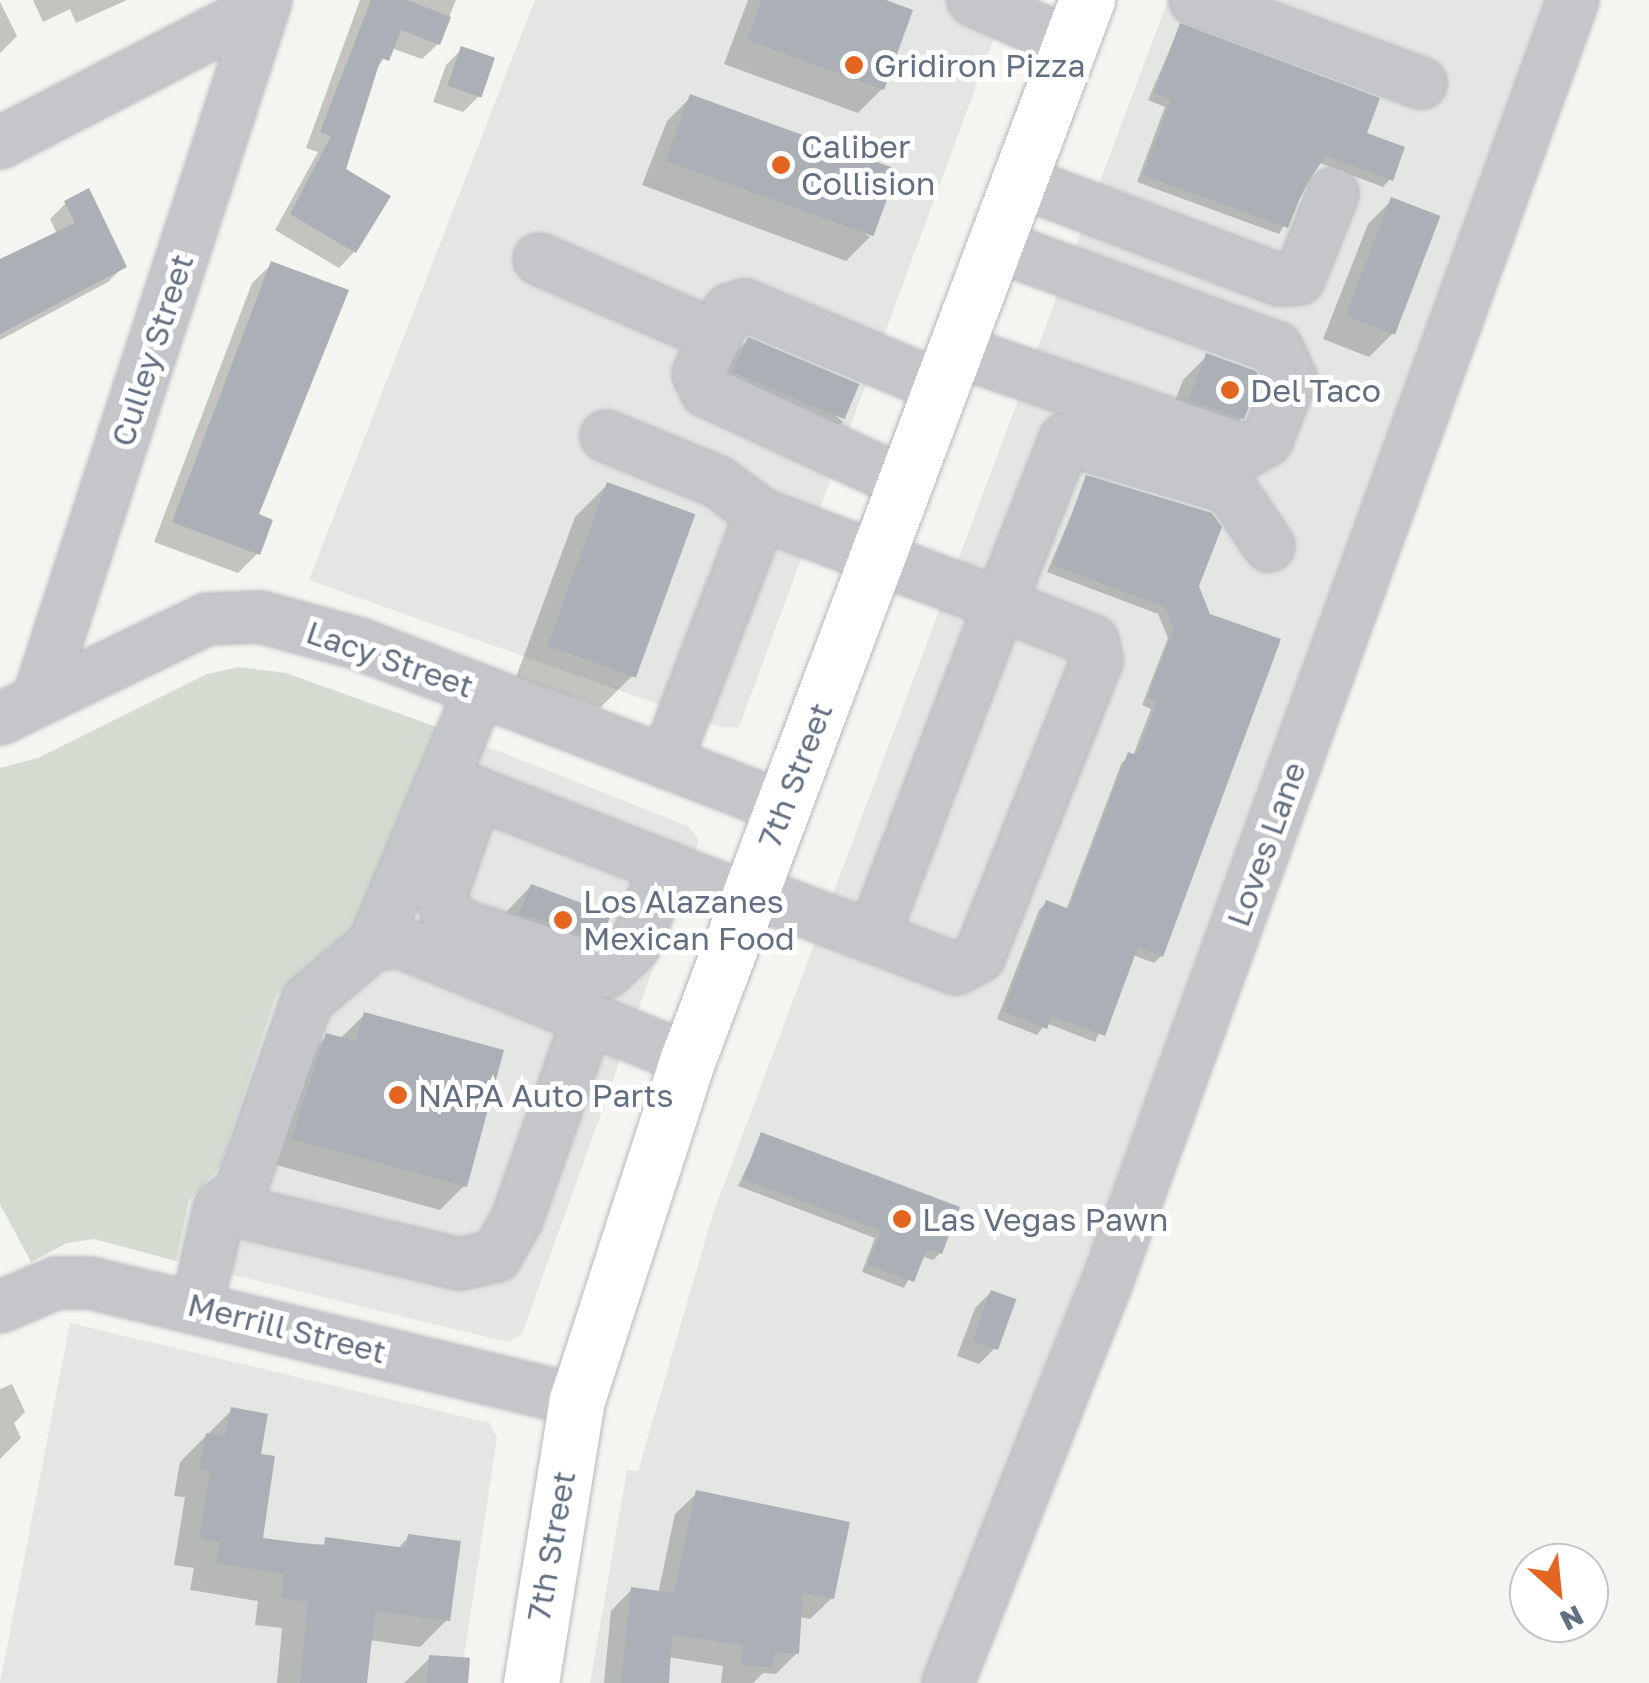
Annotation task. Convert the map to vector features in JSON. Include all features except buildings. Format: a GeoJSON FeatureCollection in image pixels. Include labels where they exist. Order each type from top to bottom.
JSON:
{"type":"FeatureCollection","features":[{"type":"Feature","properties":{"kind":"main road","name":"7th Street"},"geometry":{"type":"LineString","coordinates":[[531,1683],[576,1400],[688,1059],[1079,22]]}},
{"type":"Feature","properties":{"kind":"street"},"geometry":{"type":"LineString","coordinates":[[973,0],[1079,22]]}},
{"type":"Feature","properties":{"kind":"street"},"geometry":{"type":"LineString","coordinates":[[1194,0],[1421,83]]}},
{"type":"Feature","properties":{"kind":"street","name":"Loves Lane"},"geometry":{"type":"LineString","coordinates":[[948,1683],[1107,1282],[1573,0]]}},
{"type":"Feature","properties":{"kind":"street"},"geometry":{"type":"LineString","coordinates":[[0,143],[265,3]]}},
{"type":"Feature","properties":{"kind":"street","name":"Culley Street"},"geometry":{"type":"LineString","coordinates":[[19,709],[265,3]]}},
{"type":"Feature","properties":{"kind":"street"},"geometry":{"type":"LineString","coordinates":[[1019,181],[1279,280],[1299,279],[1333,194]]}},
{"type":"Feature","properties":{"kind":"street"},"geometry":{"type":"LineString","coordinates":[[904,483],[706,390],[698,374],[729,310],[746,305],[1226,449],[1248,452],[1267,440],[1285,394],[1290,378],[1278,348],[994,245]]}},
{"type":"Feature","properties":{"kind":"street"},"geometry":{"type":"LineString","coordinates":[[539,260],[715,336]]}},
{"type":"Feature","properties":{"kind":"street"},"geometry":{"type":"LineString","coordinates":[[460,786],[665,867],[956,969],[979,958],[1097,662],[1092,641],[761,514],[718,482],[606,436]]}},
{"type":"Feature","properties":{"kind":"street"},"geometry":{"type":"LineString","coordinates":[[873,938],[1060,447],[1070,436],[1230,488],[1268,546]]}},
{"type":"Feature","properties":{"kind":"street"},"geometry":{"type":"LineString","coordinates":[[666,762],[761,514]]}},
{"type":"Feature","properties":{"kind":"street","name":"Lacy Street"},"geometry":{"type":"LineString","coordinates":[[19,709],[207,619],[260,617],[360,644],[782,807]]}},
{"type":"Feature","properties":{"kind":"street"},"geometry":{"type":"LineString","coordinates":[[480,690],[441,895],[447,914],[464,926],[608,972],[635,945],[665,867]]}},
{"type":"Feature","properties":{"kind":"street"},"geometry":{"type":"LineString","coordinates":[[197,1305],[220,1207],[240,1192],[307,1001],[374,944],[460,786]]}},
{"type":"Feature","properties":{"kind":"street"},"geometry":{"type":"LineString","coordinates":[[374,944],[400,942],[688,1059]]}},
{"type":"Feature","properties":{"kind":"street"},"geometry":{"type":"LineString","coordinates":[[220,1207],[459,1264],[496,1256],[517,1218],[588,1018]]}},
{"type":"Feature","properties":{"kind":"street","name":"Merrill Street"},"geometry":{"type":"LineString","coordinates":[[0,1307],[56,1283],[90,1283],[197,1305],[576,1400]]}},
{"type":"Feature","properties":{"kind":"shaded area"},"geometry":{"type":"Polygon","coordinates":[[[535,0],[1008,0],[739,727],[722,727],[309,580],[535,0]]]}},
{"type":"Feature","properties":{"kind":"shaded area"},"geometry":{"type":"Polygon","coordinates":[[[1168,0],[1557,0],[927,1683],[590,1683],[627,1470],[638,1471],[713,1214],[1168,0]]]}},
{"type":"Feature","properties":{"kind":"shaded area"},"geometry":{"type":"Polygon","coordinates":[[[239,667],[286,673],[445,730],[368,915],[276,995],[220,1167],[189,1201],[176,1261],[94,1239],[67,1243],[31,1262],[0,1204],[0,768],[38,758],[207,674],[239,667]]]}},
{"type":"Feature","properties":{"kind":"shaded area"},"geometry":{"type":"Polygon","coordinates":[[[445,730],[688,826],[699,840],[522,1334],[507,1342],[176,1261],[190,1201],[220,1167],[276,995],[368,915],[445,730]]]}},
{"type":"Feature","properties":{"kind":"shaded area"},"geometry":{"type":"Polygon","coordinates":[[[70,1323],[490,1423],[497,1438],[460,1683],[0,1683],[70,1323]]]}},
{"type":"Feature","properties":{"kind":"place","name":"Gridiron Pizza"},"geometry":{"type":"Point","coordinates":[854,65]}},
{"type":"Feature","properties":{"kind":"place","name":"Caliber Collision"},"geometry":{"type":"Point","coordinates":[781,165]}},
{"type":"Feature","properties":{"kind":"place","name":"Del Taco"},"geometry":{"type":"Point","coordinates":[1230,390]}},
{"type":"Feature","properties":{"kind":"place","name":"Los Alazanes Mexican Food"},"geometry":{"type":"Point","coordinates":[563,920]}},
{"type":"Feature","properties":{"kind":"place","name":"NAPA Auto Parts"},"geometry":{"type":"Point","coordinates":[398,1095]}},
{"type":"Feature","properties":{"kind":"place","name":"Las Vegas Pawn"},"geometry":{"type":"Point","coordinates":[902,1219]}}]}
